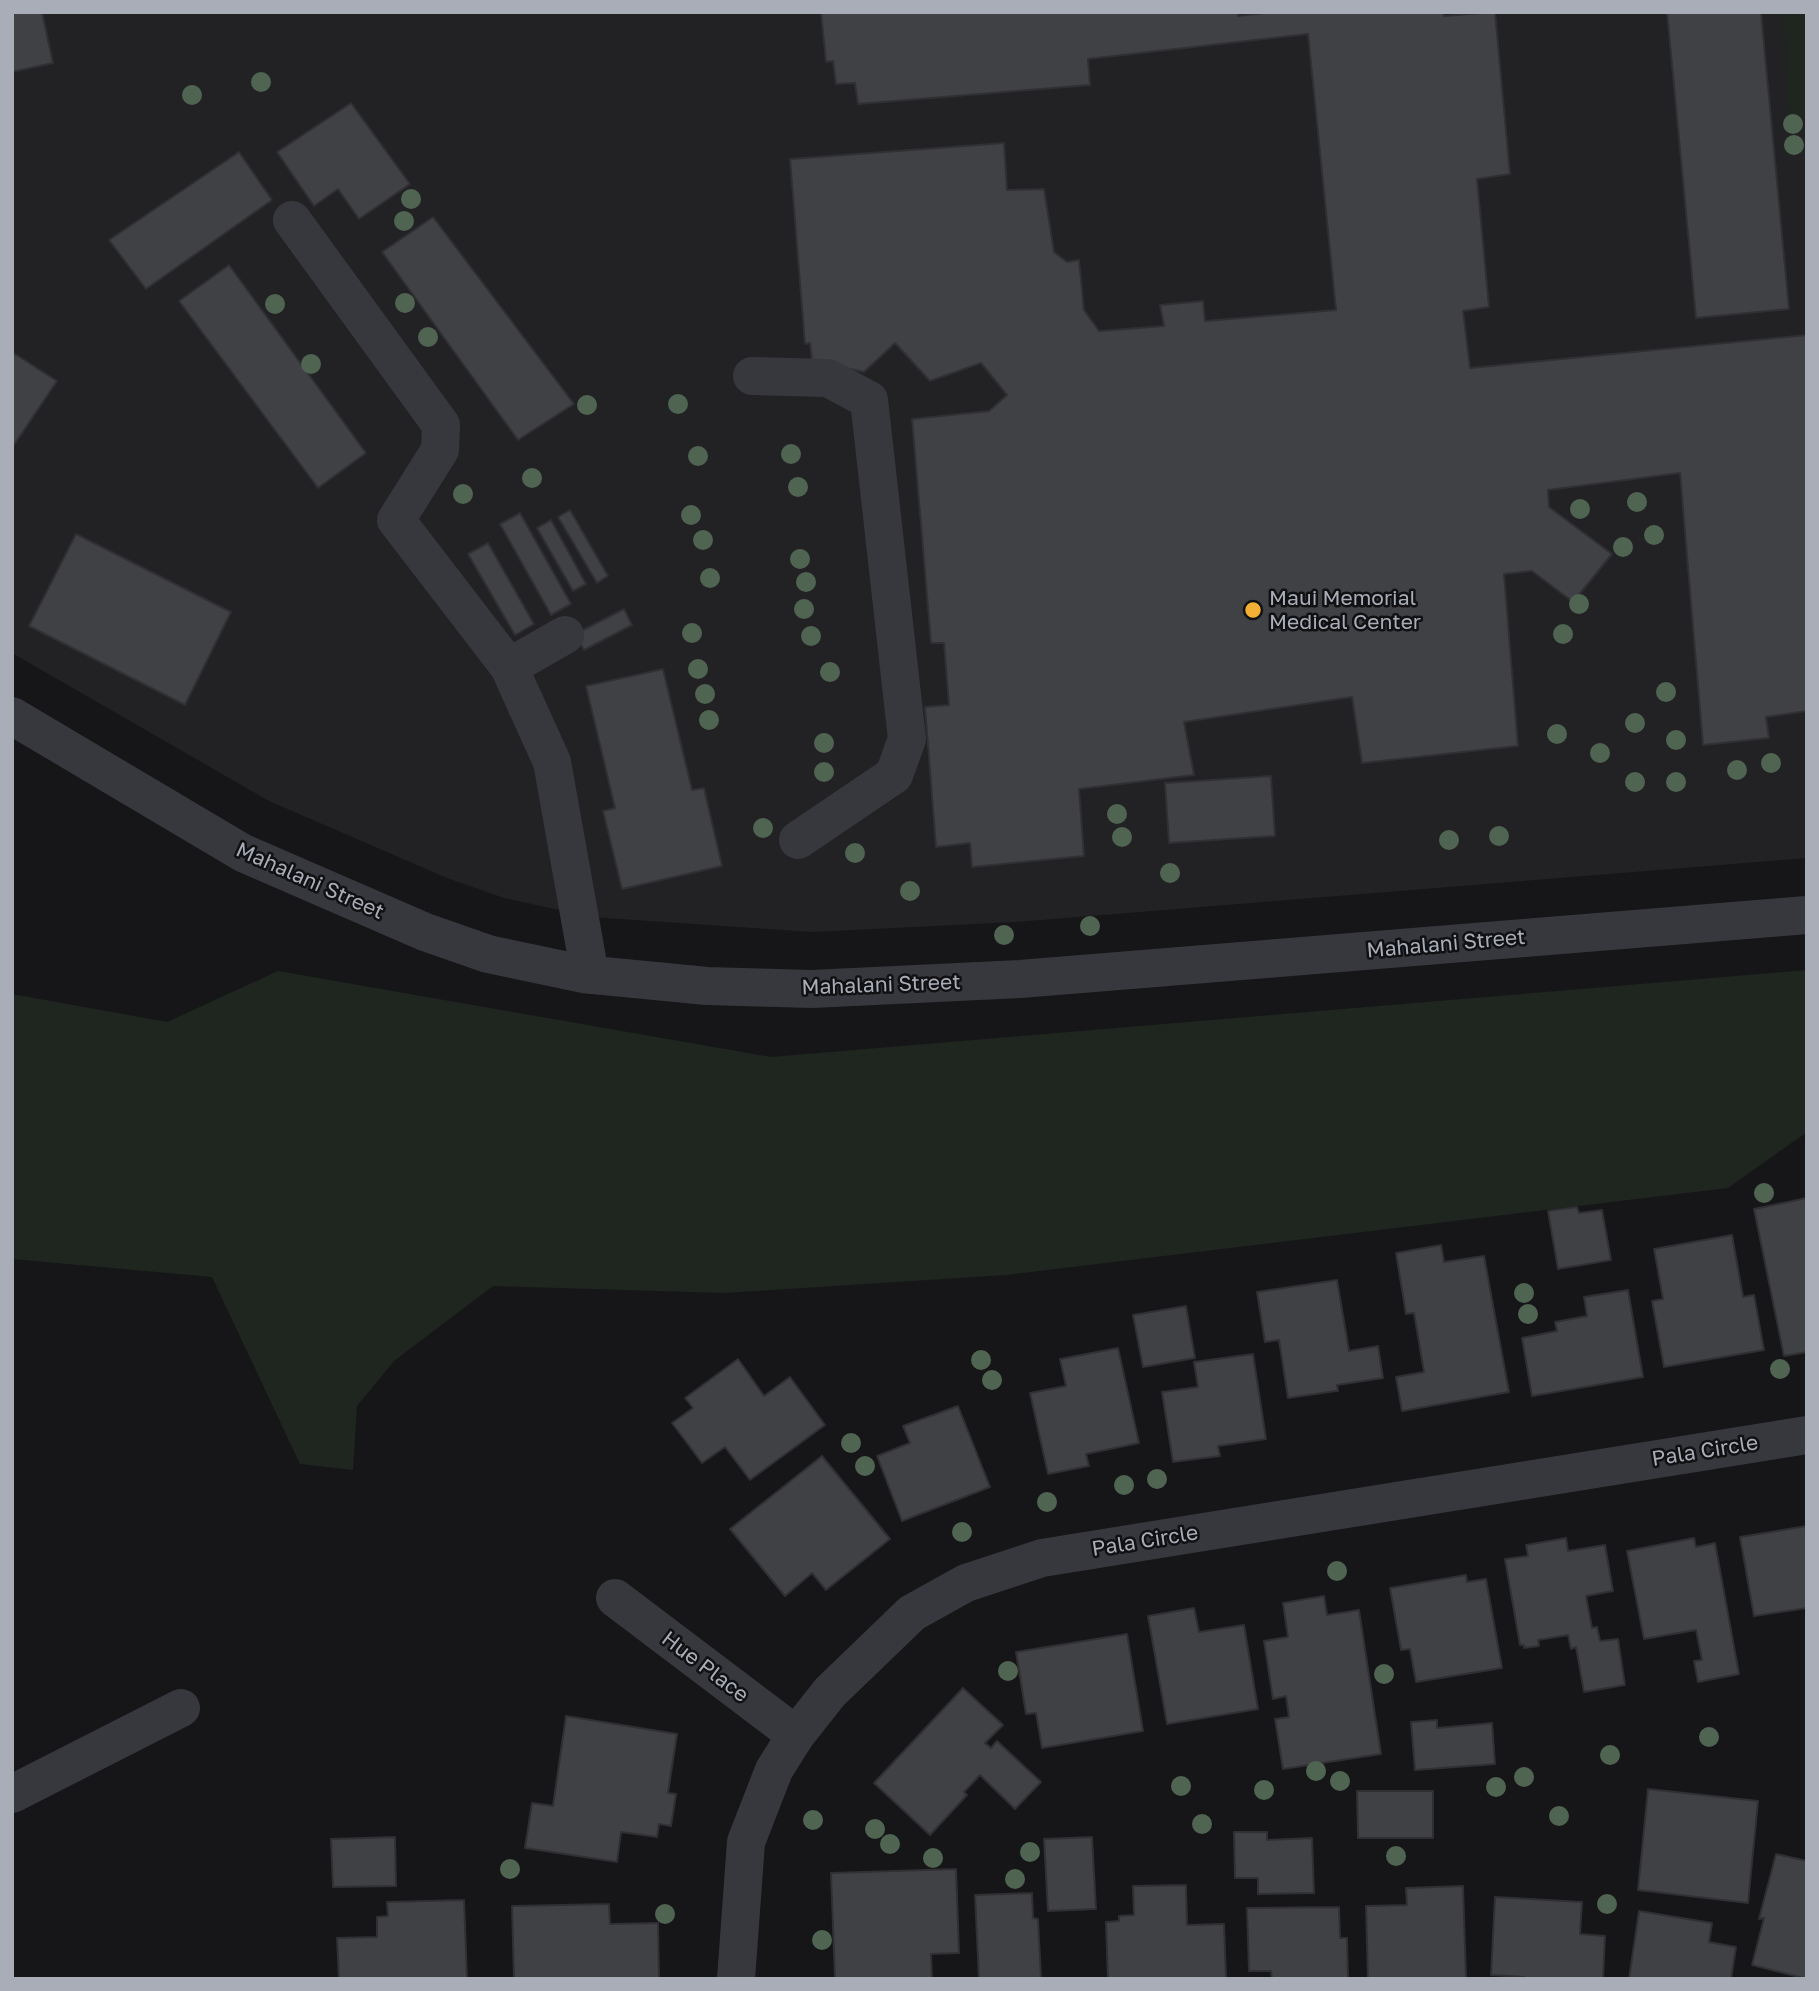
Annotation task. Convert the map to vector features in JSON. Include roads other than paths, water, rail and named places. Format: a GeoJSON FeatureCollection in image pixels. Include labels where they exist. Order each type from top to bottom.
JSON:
{"type":"FeatureCollection","features":[{"type":"Feature","properties":{"kind":"street"},"geometry":{"type":"LineString","coordinates":[[292,220],[441,425],[440,450],[396,520],[509,667],[552,762],[590,975]]}},
{"type":"Feature","properties":{"kind":"street"},"geometry":{"type":"LineString","coordinates":[[752,376],[828,378],[869,400],[907,739],[894,775],[798,840]]}},
{"type":"Feature","properties":{"kind":"street"},"geometry":{"type":"LineString","coordinates":[[509,667],[565,635]]}},
{"type":"Feature","properties":{"kind":"street","name":"Mahalani Street"},"geometry":{"type":"LineString","coordinates":[[12,716],[243,853],[438,936],[488,954],[590,975],[707,986],[812,989],[1020,979],[1807,915]]}},
{"type":"Feature","properties":{"kind":"street","name":"Pala Circle"},"geometry":{"type":"LineString","coordinates":[[736,1979],[746,1842],[774,1770],[796,1735],[830,1692],[912,1613],[966,1583],[1042,1558],[1807,1435]]}},
{"type":"Feature","properties":{"kind":"street","name":"Hue Place"},"geometry":{"type":"LineString","coordinates":[[615,1598],[796,1735]]}},
{"type":"Feature","properties":{"kind":"street"},"geometry":{"type":"LineString","coordinates":[[12,1794],[181,1708]]}},
{"type":"Feature","properties":{"kind":"place","name":"Maui Memorial Medical Center"},"geometry":{"type":"Point","coordinates":[1253,610]}}]}
